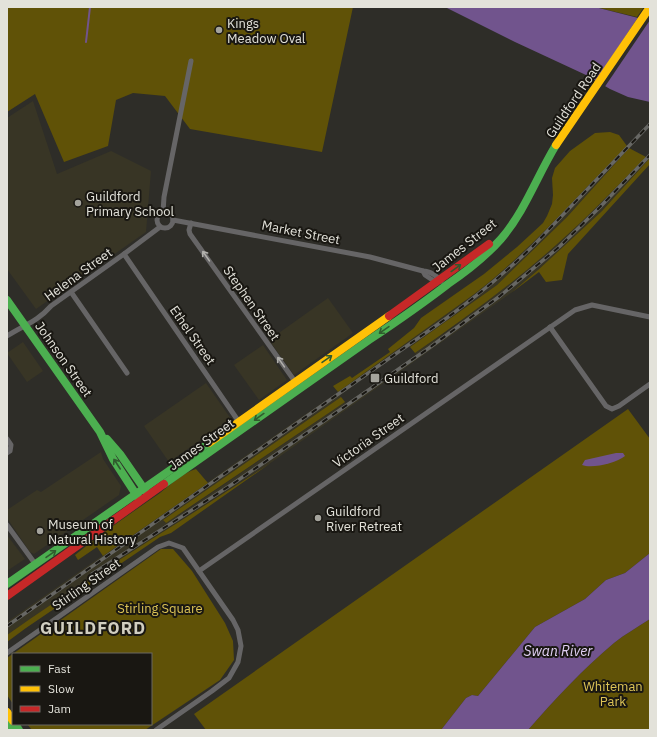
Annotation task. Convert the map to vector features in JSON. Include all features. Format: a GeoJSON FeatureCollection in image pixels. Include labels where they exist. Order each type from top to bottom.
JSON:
{"type":"FeatureCollection","features":[{"type":"Feature","properties":{"kind":"main road","name":"Guildford Road"},"geometry":{"type":"LineString","coordinates":[[522,209],[546,162],[559,141],[650,7]]}},
{"type":"Feature","properties":{"kind":"main road","name":"James Street"},"geometry":{"type":"LineString","coordinates":[[7,584],[135,495],[309,382],[416,308],[496,238],[522,209]]}},
{"type":"Feature","properties":{"kind":"main road","name":"James Street"},"geometry":{"type":"LineString","coordinates":[[7,596],[149,496],[295,382],[379,323],[441,285]]}},
{"type":"Feature","properties":{"kind":"main road","name":"Johnson Street"},"geometry":{"type":"LineString","coordinates":[[7,300],[100,432],[120,454],[149,496]]}},
{"type":"Feature","properties":{"kind":"main road"},"geometry":{"type":"LineString","coordinates":[[379,323],[394,316],[407,306],[416,308]]}},
{"type":"Feature","properties":{"kind":"main road","name":"Johnson Street"},"geometry":{"type":"LineString","coordinates":[[100,432],[113,459],[140,502]]}},
{"type":"Feature","properties":{"kind":"main road"},"geometry":{"type":"LineString","coordinates":[[7,723],[12,730]]}},
{"type":"Feature","properties":{"kind":"street"},"geometry":{"type":"LineString","coordinates":[[163,212],[164,197],[191,61]]}},
{"type":"Feature","properties":{"kind":"street"},"geometry":{"type":"LineString","coordinates":[[166,211],[171,214],[173,220],[170,226],[164,228],[160,227],[157,222],[158,216],[163,212],[166,211]]}},
{"type":"Feature","properties":{"kind":"street","name":"Market Street"},"geometry":{"type":"LineString","coordinates":[[173,220],[370,257],[423,271],[425,275],[441,285]]}},
{"type":"Feature","properties":{"kind":"street","name":"Stephen Street"},"geometry":{"type":"LineString","coordinates":[[191,223],[189,230],[190,234],[295,382]]}},
{"type":"Feature","properties":{"kind":"street","name":"Helena Street"},"geometry":{"type":"LineString","coordinates":[[7,336],[25,324],[33,322],[43,315],[51,306],[160,227]]}},
{"type":"Feature","properties":{"kind":"street","name":"Ethel Street"},"geometry":{"type":"LineString","coordinates":[[124,254],[241,425]]}},
{"type":"Feature","properties":{"kind":"street"},"geometry":{"type":"LineString","coordinates":[[71,292],[128,373]]}},
{"type":"Feature","properties":{"kind":"street"},"geometry":{"type":"LineString","coordinates":[[650,317],[592,305],[575,310],[550,327],[606,406],[612,409],[619,406],[650,384]]}},
{"type":"Feature","properties":{"kind":"street","name":"Victoria Street"},"geometry":{"type":"LineString","coordinates":[[199,571],[550,327]]}},
{"type":"Feature","properties":{"kind":"street"},"geometry":{"type":"LineString","coordinates":[[295,382],[300,384],[309,382]]}},
{"type":"Feature","properties":{"kind":"street"},"geometry":{"type":"LineString","coordinates":[[7,439],[11,445],[8,452]]}},
{"type":"Feature","properties":{"kind":"street"},"geometry":{"type":"LineString","coordinates":[[7,525],[41,573]]}},
{"type":"Feature","properties":{"kind":"street","name":"Stirling Street"},"geometry":{"type":"LineString","coordinates":[[7,652],[158,547],[169,544],[183,548],[199,571]]}},
{"type":"Feature","properties":{"kind":"street"},"geometry":{"type":"LineString","coordinates":[[156,730],[221,685],[232,674],[238,662],[241,646],[238,630],[233,620],[199,571]]}},
{"type":"Feature","properties":{"kind":"shaded area","name":"Guildford Primary School"},"geometry":{"type":"Polygon","coordinates":[[[33,101],[57,174],[111,151],[151,171],[146,232],[36,309],[7,269],[7,118],[33,101]]]}},
{"type":"Feature","properties":{"kind":"shaded area"},"geometry":{"type":"Polygon","coordinates":[[[627,146],[629,148],[567,217],[497,285],[340,395],[341,397],[163,520],[165,523],[185,511],[345,402],[346,404],[416,355],[415,353],[452,328],[554,247],[646,157],[649,159],[602,211],[511,293],[272,462],[92,577],[7,635],[7,622],[338,392],[473,295],[574,201],[627,146]]]}},
{"type":"Feature","properties":{"kind":"shaded area"},"geometry":{"type":"Polygon","coordinates":[[[328,298],[353,333],[294,375],[269,340],[328,298]]]}},
{"type":"Feature","properties":{"kind":"shaded area"},"geometry":{"type":"Polygon","coordinates":[[[23,342],[43,371],[27,382],[7,353],[23,342]]]}},
{"type":"Feature","properties":{"kind":"shaded area"},"geometry":{"type":"Polygon","coordinates":[[[263,345],[287,380],[259,400],[234,365],[263,345]]]}},
{"type":"Feature","properties":{"kind":"shaded area"},"geometry":{"type":"Polygon","coordinates":[[[206,383],[231,419],[169,462],[144,426],[206,383]]]}},
{"type":"Feature","properties":{"kind":"shaded area"},"geometry":{"type":"Polygon","coordinates":[[[101,452],[103,459],[121,486],[119,495],[34,554],[30,552],[7,518],[7,510],[37,490],[41,492],[101,452]]]}},
{"type":"Feature","properties":{"kind":"shaded area"},"geometry":{"type":"Polygon","coordinates":[[[7,535],[25,559],[7,571],[7,535]]]}},
{"type":"Feature","properties":{"kind":"green space"},"geometry":{"type":"Polygon","coordinates":[[[7,7],[353,7],[322,152],[190,129],[165,96],[133,93],[116,100],[108,146],[64,162],[35,94],[7,112],[7,7]]]}},
{"type":"Feature","properties":{"kind":"green space"},"geometry":{"type":"Polygon","coordinates":[[[595,7],[644,7],[637,17],[595,7]]]}},
{"type":"Feature","properties":{"kind":"green space"},"geometry":{"type":"Polygon","coordinates":[[[610,132],[619,135],[627,146],[534,242],[473,295],[338,392],[333,386],[350,376],[352,378],[390,352],[388,349],[414,328],[421,318],[484,274],[543,223],[552,204],[552,178],[555,168],[570,151],[595,133],[610,132]]]}},
{"type":"Feature","properties":{"kind":"green space"},"geometry":{"type":"Polygon","coordinates":[[[629,148],[646,157],[601,202],[555,246],[504,288],[415,353],[410,347],[497,285],[567,217],[629,148]]]}},
{"type":"Feature","properties":{"kind":"green space"},"geometry":{"type":"Polygon","coordinates":[[[649,159],[650,164],[568,254],[562,280],[546,282],[539,272],[511,293],[602,211],[649,159]]]}},
{"type":"Feature","properties":{"kind":"green space"},"geometry":{"type":"Polygon","coordinates":[[[341,397],[345,402],[166,523],[163,520],[341,397]]]}},
{"type":"Feature","properties":{"kind":"green space"},"geometry":{"type":"Polygon","coordinates":[[[628,409],[650,439],[650,553],[625,573],[606,580],[585,599],[535,627],[478,696],[472,695],[466,698],[441,730],[206,730],[194,714],[628,409]]]}},
{"type":"Feature","properties":{"kind":"green space"},"geometry":{"type":"Polygon","coordinates":[[[272,462],[171,533],[160,537],[7,642],[7,635],[39,612],[272,462]]]}},
{"type":"Feature","properties":{"kind":"green space"},"geometry":{"type":"Polygon","coordinates":[[[196,469],[208,483],[103,556],[97,547],[78,560],[75,555],[85,547],[186,473],[196,469]]]}},
{"type":"Feature","properties":{"kind":"green space","name":"Stirling Square"},"geometry":{"type":"Polygon","coordinates":[[[161,549],[173,549],[192,571],[225,623],[233,641],[234,660],[220,680],[145,730],[32,730],[28,725],[152,725],[152,653],[14,653],[161,549]]]}},
{"type":"Feature","properties":{"kind":"green space","name":"Whiteman Park"},"geometry":{"type":"Polygon","coordinates":[[[650,619],[650,730],[528,730],[591,663],[614,643],[650,619]]]}},
{"type":"Feature","properties":{"kind":"green space","name":"Stirling Square"},"geometry":{"type":"Polygon","coordinates":[[[12,654],[12,702],[7,695],[7,658],[12,654]]]}},
{"type":"Feature","properties":{"kind":"water"},"geometry":{"type":"Polygon","coordinates":[[[445,7],[595,7],[650,21],[650,102],[628,97],[610,89],[586,75],[445,7]]]}},
{"type":"Feature","properties":{"kind":"water"},"geometry":{"type":"Polygon","coordinates":[[[616,453],[623,453],[625,456],[604,465],[582,465],[585,460],[616,453]]]}},
{"type":"Feature","properties":{"kind":"water","name":"Swan River"},"geometry":{"type":"Polygon","coordinates":[[[650,553],[650,619],[614,643],[591,663],[528,730],[441,730],[466,698],[472,695],[478,696],[535,627],[585,599],[606,580],[625,573],[650,553]]]}},
{"type":"Feature","properties":{"kind":"pier"},"geometry":{"type":"Polygon","coordinates":[[[639,16],[650,20],[604,88],[595,82],[639,16]]]}},
{"type":"Feature","properties":{"kind":"waterway"},"geometry":{"type":"LineString","coordinates":[[86,42],[90,7]]}},
{"type":"Feature","properties":{"kind":"railway"},"geometry":{"type":"LineString","coordinates":[[7,626],[467,303],[533,246],[650,124]]}},
{"type":"Feature","properties":{"kind":"railway"},"geometry":{"type":"LineString","coordinates":[[92,574],[231,485],[429,348],[500,296],[559,247],[650,155]]}},
{"type":"Feature","properties":{"kind":"traffic: fast"},"geometry":{"type":"LineString","coordinates":[[164,484],[419,306],[483,257],[501,239],[517,217],[556,145]]}},
{"type":"Feature","properties":{"kind":"traffic: fast"},"geometry":{"type":"LineString","coordinates":[[7,300],[100,432],[113,459],[139,499]]}},
{"type":"Feature","properties":{"kind":"traffic: fast"},"geometry":{"type":"LineString","coordinates":[[107,439],[120,454],[147,493]]}},
{"type":"Feature","properties":{"kind":"traffic: fast"},"geometry":{"type":"LineString","coordinates":[[7,584],[209,443]]}},
{"type":"Feature","properties":{"kind":"traffic: fast"},"geometry":{"type":"LineString","coordinates":[[7,723],[12,730]]}},
{"type":"Feature","properties":{"kind":"traffic: fast"},"geometry":{"type":"LineString","coordinates":[[16,725],[19,730]]}},
{"type":"Feature","properties":{"kind":"traffic: slow"},"geometry":{"type":"LineString","coordinates":[[556,145],[650,7]]}},
{"type":"Feature","properties":{"kind":"traffic: slow"},"geometry":{"type":"LineString","coordinates":[[209,443],[389,316]]}},
{"type":"Feature","properties":{"kind":"traffic: slow"},"geometry":{"type":"LineString","coordinates":[[7,712],[12,720]]}},
{"type":"Feature","properties":{"kind":"traffic: jam"},"geometry":{"type":"LineString","coordinates":[[389,316],[489,244]]}},
{"type":"Feature","properties":{"kind":"traffic: jam"},"geometry":{"type":"LineString","coordinates":[[7,596],[164,484]]}},
{"type":"Feature","properties":{"kind":"place","name":"Kings Meadow Oval"},"geometry":{"type":"Point","coordinates":[219,30]}},
{"type":"Feature","properties":{"kind":"place","name":"Guildford Primary School"},"geometry":{"type":"Point","coordinates":[78,203]}},
{"type":"Feature","properties":{"kind":"place","name":"Guildford"},"geometry":{"type":"Point","coordinates":[375,378]}},
{"type":"Feature","properties":{"kind":"place","name":"Guildford River Retreat"},"geometry":{"type":"Point","coordinates":[318,518]}},
{"type":"Feature","properties":{"kind":"place","name":"Museum of Natural History"},"geometry":{"type":"Point","coordinates":[40,531]}},
{"type":"Feature","properties":{"kind":"district","name":"GUILDFORD"},"geometry":{"type":"Point","coordinates":[93,628]}}]}
